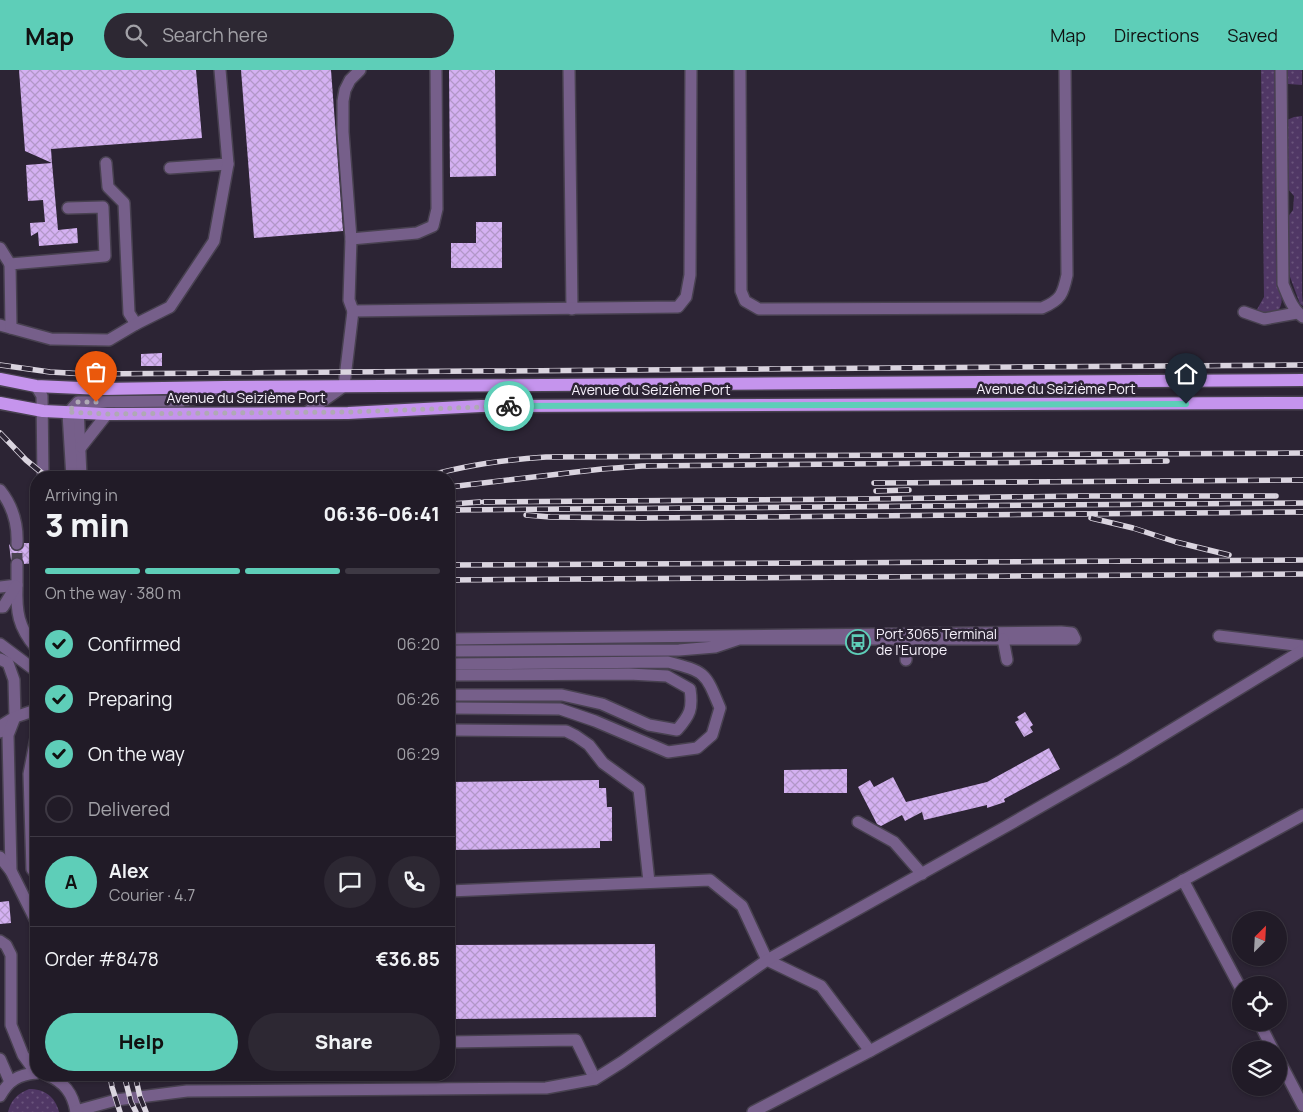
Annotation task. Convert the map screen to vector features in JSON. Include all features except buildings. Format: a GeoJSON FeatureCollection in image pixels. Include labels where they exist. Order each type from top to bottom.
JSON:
{"type":"FeatureCollection","features":[{"type":"Feature","properties":{"kind":"main road","name":"Avenue du Seizième Port"},"geometry":{"type":"LineString","coordinates":[[0,379],[36,386],[102,389],[1303,380]]}},
{"type":"Feature","properties":{"kind":"main road","name":"Avenue du Seizième Port"},"geometry":{"type":"LineString","coordinates":[[0,403],[43,411],[75,409],[107,414],[306,413],[491,406],[1303,403]]}},
{"type":"Feature","properties":{"kind":"lane"},"geometry":{"type":"LineString","coordinates":[[0,248],[10,264],[6,326],[51,339],[109,340],[136,324],[170,308],[214,241],[228,164],[220,70]]}},
{"type":"Feature","properties":{"kind":"lane"},"geometry":{"type":"LineString","coordinates":[[306,413],[344,386],[353,311],[349,300],[351,239],[343,132],[343,101],[345,90],[350,80],[360,70]]}},
{"type":"Feature","properties":{"kind":"lane"},"geometry":{"type":"LineString","coordinates":[[351,239],[417,233],[433,226],[437,209],[436,70]]}},
{"type":"Feature","properties":{"kind":"lane"},"geometry":{"type":"LineString","coordinates":[[569,70],[572,309]]}},
{"type":"Feature","properties":{"kind":"lane"},"geometry":{"type":"LineString","coordinates":[[353,311],[678,307],[686,296],[690,275],[691,70]]}},
{"type":"Feature","properties":{"kind":"lane"},"geometry":{"type":"LineString","coordinates":[[740,70],[741,291],[745,301],[759,309],[1042,308],[1055,303],[1064,289],[1067,275],[1065,70]]}},
{"type":"Feature","properties":{"kind":"lane"},"geometry":{"type":"LineString","coordinates":[[1244,312],[1264,319],[1300,315],[1283,284],[1280,70]]}},
{"type":"Feature","properties":{"kind":"lane"},"geometry":{"type":"LineString","coordinates":[[106,163],[108,187],[124,203],[129,313],[136,324]]}},
{"type":"Feature","properties":{"kind":"lane"},"geometry":{"type":"LineString","coordinates":[[170,168],[228,164]]}},
{"type":"Feature","properties":{"kind":"lane"},"geometry":{"type":"LineString","coordinates":[[10,264],[105,256],[103,207],[68,208]]}},
{"type":"Feature","properties":{"kind":"lane"},"geometry":{"type":"LineString","coordinates":[[36,386],[42,396],[43,471]]}},
{"type":"Feature","properties":{"kind":"lane"},"geometry":{"type":"LineString","coordinates":[[75,409],[183,401],[205,396],[225,387]]}},
{"type":"Feature","properties":{"kind":"lane"},"geometry":{"type":"LineString","coordinates":[[72,471],[75,409],[78,388]]}},
{"type":"Feature","properties":{"kind":"lane"},"geometry":{"type":"LineString","coordinates":[[75,409],[81,447],[81,471]]}},
{"type":"Feature","properties":{"kind":"lane"},"geometry":{"type":"LineString","coordinates":[[81,447],[107,414]]}},
{"type":"Feature","properties":{"kind":"lane"},"geometry":{"type":"LineString","coordinates":[[0,490],[9,500],[18,531],[17,544]]}},
{"type":"Feature","properties":{"kind":"lane"},"geometry":{"type":"LineString","coordinates":[[17,564],[16,602],[18,619],[30,641]]}},
{"type":"Feature","properties":{"kind":"lane"},"geometry":{"type":"LineString","coordinates":[[0,587],[17,585]]}},
{"type":"Feature","properties":{"kind":"lane"},"geometry":{"type":"LineString","coordinates":[[0,607],[3,607],[17,585]]}},
{"type":"Feature","properties":{"kind":"lane"},"geometry":{"type":"LineString","coordinates":[[455,639],[740,638],[1061,632],[1072,634],[1075,639],[907,640],[740,638],[715,647],[679,650],[455,651]]}},
{"type":"Feature","properties":{"kind":"lane"},"geometry":{"type":"LineString","coordinates":[[1219,636],[1303,646]]}},
{"type":"Feature","properties":{"kind":"lane"},"geometry":{"type":"LineString","coordinates":[[1004,639],[1007,660]]}},
{"type":"Feature","properties":{"kind":"lane"},"geometry":{"type":"LineString","coordinates":[[906,660],[907,640]]}},
{"type":"Feature","properties":{"kind":"lane"},"geometry":{"type":"LineString","coordinates":[[0,644],[30,666]]}},
{"type":"Feature","properties":{"kind":"lane"},"geometry":{"type":"LineString","coordinates":[[64,1081],[74,1100],[76,1112],[116,1100],[187,1091],[546,1088],[595,1079],[767,960],[1122,760],[1303,650]]}},
{"type":"Feature","properties":{"kind":"lane"},"geometry":{"type":"LineString","coordinates":[[0,659],[8,663],[14,680],[15,717],[8,734],[11,871]]}},
{"type":"Feature","properties":{"kind":"lane"},"geometry":{"type":"LineString","coordinates":[[455,664],[668,662],[696,669],[709,680],[720,708],[712,735],[697,748],[668,752],[595,721],[560,709],[455,708]]}},
{"type":"Feature","properties":{"kind":"lane"},"geometry":{"type":"LineString","coordinates":[[455,676],[629,674],[667,676],[690,689],[692,704],[688,718],[677,730],[649,725],[602,704],[562,695],[455,695]]}},
{"type":"Feature","properties":{"kind":"lane"},"geometry":{"type":"LineString","coordinates":[[0,732],[2,725],[15,717],[30,712]]}},
{"type":"Feature","properties":{"kind":"lane"},"geometry":{"type":"LineString","coordinates":[[455,730],[566,731],[588,745],[604,763],[639,789],[649,882]]}},
{"type":"Feature","properties":{"kind":"lane"},"geometry":{"type":"LineString","coordinates":[[30,769],[30,806]]}},
{"type":"Feature","properties":{"kind":"lane"},"geometry":{"type":"LineString","coordinates":[[753,1112],[870,1051],[1303,815]]}},
{"type":"Feature","properties":{"kind":"lane"},"geometry":{"type":"LineString","coordinates":[[858,822],[894,842],[922,874]]}},
{"type":"Feature","properties":{"kind":"lane"},"geometry":{"type":"LineString","coordinates":[[0,857],[11,871],[30,909]]}},
{"type":"Feature","properties":{"kind":"lane"},"geometry":{"type":"LineString","coordinates":[[455,891],[710,880],[742,906],[767,960],[821,986],[870,1051]]}},
{"type":"Feature","properties":{"kind":"lane"},"geometry":{"type":"LineString","coordinates":[[1183,880],[1234,976]]}},
{"type":"Feature","properties":{"kind":"lane"},"geometry":{"type":"LineString","coordinates":[[0,941],[6,945],[11,955],[11,1024],[22,1055],[30,1065]]}},
{"type":"Feature","properties":{"kind":"lane"},"geometry":{"type":"LineString","coordinates":[[455,1042],[576,1040],[595,1079]]}},
{"type":"Feature","properties":{"kind":"lane"},"geometry":{"type":"LineString","coordinates":[[0,1059],[10,1082]]}},
{"type":"Feature","properties":{"kind":"lane"},"geometry":{"type":"LineString","coordinates":[[0,1096],[10,1082],[30,1074]]}},
{"type":"Feature","properties":{"kind":"lane"},"geometry":{"type":"LineString","coordinates":[[1287,1075],[1303,1106]]}},
{"type":"Feature","properties":{"kind":"shaded area"},"geometry":{"type":"Polygon","coordinates":[[[1261,70],[1275,70],[1276,274],[1282,300],[1279,310],[1275,314],[1255,313],[1264,297],[1261,70]]]}},
{"type":"Feature","properties":{"kind":"shaded area"},"geometry":{"type":"Polygon","coordinates":[[[1287,70],[1302,70],[1302,85],[1288,84],[1287,70]]]}},
{"type":"Feature","properties":{"kind":"shaded area"},"geometry":{"type":"Polygon","coordinates":[[[1302,116],[1303,306],[1300,304],[1289,274],[1287,218],[1293,210],[1294,196],[1287,188],[1287,120],[1302,116]]]}},
{"type":"Feature","properties":{"kind":"shaded area"},"geometry":{"type":"Polygon","coordinates":[[[29,1089],[39,1090],[48,1094],[55,1102],[59,1112],[8,1112],[15,1098],[29,1089]]]}},
{"type":"Feature","properties":{"kind":"tunnel"},"geometry":{"type":"LineString","coordinates":[[17,544],[17,564]]}},
{"type":"Feature","properties":{"kind":"railway"},"geometry":{"type":"LineString","coordinates":[[0,365],[50,372],[87,374],[1303,365]]}},
{"type":"Feature","properties":{"kind":"railway"},"geometry":{"type":"LineString","coordinates":[[0,433],[39,471]]}},
{"type":"Feature","properties":{"kind":"railway"},"geometry":{"type":"LineString","coordinates":[[449,471],[484,464],[546,457],[1303,453]]}},
{"type":"Feature","properties":{"kind":"railway"},"geometry":{"type":"LineString","coordinates":[[455,486],[642,466],[1167,461]]}},
{"type":"Feature","properties":{"kind":"railway"},"geometry":{"type":"LineString","coordinates":[[874,483],[1303,480]]}},
{"type":"Feature","properties":{"kind":"railway"},"geometry":{"type":"LineString","coordinates":[[876,491],[909,490]]}},
{"type":"Feature","properties":{"kind":"railway"},"geometry":{"type":"LineString","coordinates":[[484,502],[1276,496]]}},
{"type":"Feature","properties":{"kind":"railway"},"geometry":{"type":"LineString","coordinates":[[455,504],[480,502]]}},
{"type":"Feature","properties":{"kind":"railway"},"geometry":{"type":"LineString","coordinates":[[455,510],[1303,503]]}},
{"type":"Feature","properties":{"kind":"railway"},"geometry":{"type":"LineString","coordinates":[[526,515],[641,518],[1303,512]]}},
{"type":"Feature","properties":{"kind":"railway"},"geometry":{"type":"LineString","coordinates":[[1091,518],[1229,555]]}},
{"type":"Feature","properties":{"kind":"railway"},"geometry":{"type":"LineString","coordinates":[[455,565],[1303,560]]}},
{"type":"Feature","properties":{"kind":"railway"},"geometry":{"type":"LineString","coordinates":[[455,580],[1303,574]]}},
{"type":"Feature","properties":{"kind":"railway"},"geometry":{"type":"LineString","coordinates":[[111,1081],[120,1112]]}},
{"type":"Feature","properties":{"kind":"railway"},"geometry":{"type":"LineString","coordinates":[[126,1081],[131,1102],[136,1112]]}},
{"type":"Feature","properties":{"kind":"railway"},"geometry":{"type":"LineString","coordinates":[[136,1081],[146,1112]]}},
{"type":"Feature","properties":{"kind":"way so far"},"geometry":{"type":"LineString","coordinates":[[96,402],[78,402],[68,412],[107,414],[348,412],[509,406]]}},
{"type":"Feature","properties":{"kind":"place","name":"Port 3065 Terminal de l'Europe"},"geometry":{"type":"Point","coordinates":[858,642]}},
{"type":"Feature","properties":{"kind":"route"},"geometry":{"type":"LineString","coordinates":[[509,406],[1186,404]]}}]}
